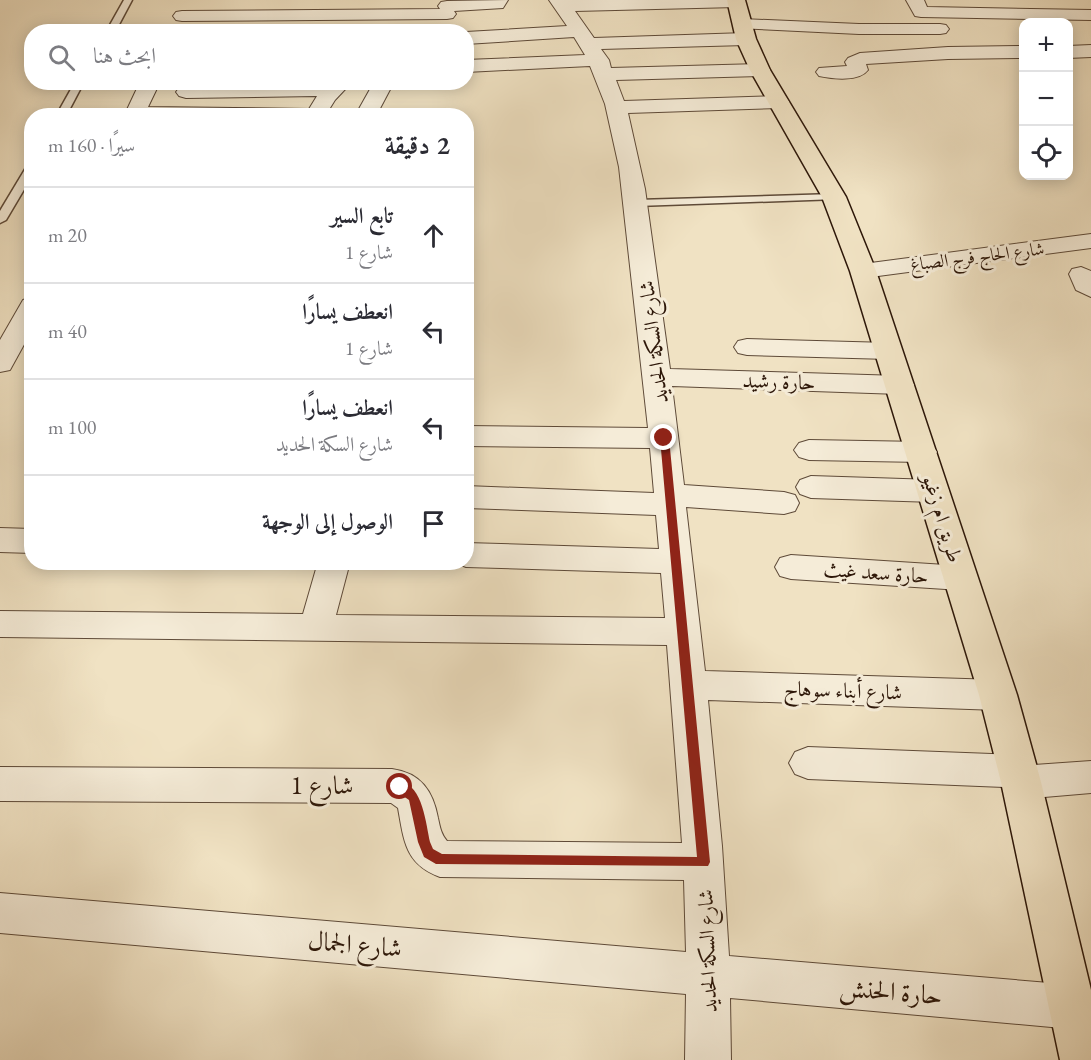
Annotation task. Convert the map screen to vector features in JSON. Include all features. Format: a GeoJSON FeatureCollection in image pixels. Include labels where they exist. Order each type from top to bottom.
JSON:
{"type":"FeatureCollection","features":[{"type":"Feature","properties":{"kind":"main road","name":"طريق ام زغيو"},"geometry":{"type":"LineString","coordinates":[[740,16],[760,70],[834,197],[863,271],[998,695],[1081,1031]]}},
{"type":"Feature","properties":{"kind":"street"},"geometry":{"type":"LineString","coordinates":[[182,16],[309,15],[368,7],[447,11],[497,4],[499,0]]}},
{"type":"Feature","properties":{"kind":"street"},"geometry":{"type":"LineString","coordinates":[[560,3],[740,16],[860,29],[927,13],[1091,15]]}},
{"type":"Feature","properties":{"kind":"street","name":"شارع السكة الحديد"},"geometry":{"type":"LineString","coordinates":[[560,3],[594,52],[616,106],[637,203],[658,377],[703,862],[710,975],[708,1060]]}},
{"type":"Feature","properties":{"kind":"street"},"geometry":{"type":"LineString","coordinates":[[430,24],[447,11]]}},
{"type":"Feature","properties":{"kind":"street"},"geometry":{"type":"LineString","coordinates":[[447,11],[458,24]]}},
{"type":"Feature","properties":{"kind":"street"},"geometry":{"type":"LineString","coordinates":[[927,13],[948,53]]}},
{"type":"Feature","properties":{"kind":"street"},"geometry":{"type":"LineString","coordinates":[[474,65],[594,52],[740,16]]}},
{"type":"Feature","properties":{"kind":"street"},"geometry":{"type":"LineString","coordinates":[[474,39],[760,70]]}},
{"type":"Feature","properties":{"kind":"street"},"geometry":{"type":"LineString","coordinates":[[1073,52],[1091,51]]}},
{"type":"Feature","properties":{"kind":"street"},"geometry":{"type":"LineString","coordinates":[[826,72],[856,72],[858,70],[855,62],[860,59],[948,53],[1019,52]]}},
{"type":"Feature","properties":{"kind":"street"},"geometry":{"type":"LineString","coordinates":[[138,108],[146,90]]}},
{"type":"Feature","properties":{"kind":"street"},"geometry":{"type":"LineString","coordinates":[[321,108],[334,90]]}},
{"type":"Feature","properties":{"kind":"street"},"geometry":{"type":"LineString","coordinates":[[369,108],[380,90]]}},
{"type":"Feature","properties":{"kind":"street"},"geometry":{"type":"LineString","coordinates":[[616,106],[779,102]]}},
{"type":"Feature","properties":{"kind":"street","name":"شارع الحاج فرج الصباغ"},"geometry":{"type":"LineString","coordinates":[[863,271],[1091,241]]}},
{"type":"Feature","properties":{"kind":"street"},"geometry":{"type":"LineString","coordinates":[[0,363],[24,320]]}},
{"type":"Feature","properties":{"kind":"street"},"geometry":{"type":"LineString","coordinates":[[747,347],[889,351]]}},
{"type":"Feature","properties":{"kind":"street","name":"حارة رشيد"},"geometry":{"type":"LineString","coordinates":[[658,377],[900,385]]}},
{"type":"Feature","properties":{"kind":"street"},"geometry":{"type":"LineString","coordinates":[[474,436],[664,438]]}},
{"type":"Feature","properties":{"kind":"street"},"geometry":{"type":"LineString","coordinates":[[809,450],[922,452]]}},
{"type":"Feature","properties":{"kind":"street"},"geometry":{"type":"LineString","coordinates":[[811,486],[934,491]]}},
{"type":"Feature","properties":{"kind":"street"},"geometry":{"type":"LineString","coordinates":[[474,497],[784,502]]}},
{"type":"Feature","properties":{"kind":"street"},"geometry":{"type":"LineString","coordinates":[[0,540],[24,541]]}},
{"type":"Feature","properties":{"kind":"street"},"geometry":{"type":"LineString","coordinates":[[474,555],[676,562]]}},
{"type":"Feature","properties":{"kind":"street","name":"حارة سعد غيث"},"geometry":{"type":"LineString","coordinates":[[791,567],[961,578]]}},
{"type":"Feature","properties":{"kind":"street"},"geometry":{"type":"LineString","coordinates":[[316,628],[332,570]]}},
{"type":"Feature","properties":{"kind":"street"},"geometry":{"type":"LineString","coordinates":[[0,624],[683,632]]}},
{"type":"Feature","properties":{"kind":"street","name":"شارع أبناء سوهاج"},"geometry":{"type":"LineString","coordinates":[[688,685],[998,695]]}},
{"type":"Feature","properties":{"kind":"street"},"geometry":{"type":"LineString","coordinates":[[808,763],[1020,777],[1091,777]]}},
{"type":"Feature","properties":{"kind":"street","name":"شارع 1"},"geometry":{"type":"LineString","coordinates":[[0,784],[392,786],[400,787],[414,798],[424,842],[429,853],[440,860],[703,862]]}},
{"type":"Feature","properties":{"kind":"street","name":"شارع الجمال"},"geometry":{"type":"LineString","coordinates":[[0,913],[710,975]]}},
{"type":"Feature","properties":{"kind":"street","name":"حارة الحنش"},"geometry":{"type":"LineString","coordinates":[[710,975],[1081,1031]]}},
{"type":"Feature","properties":{"kind":"lane"},"geometry":{"type":"LineString","coordinates":[[114,24],[128,0]]}},
{"type":"Feature","properties":{"kind":"lane"},"geometry":{"type":"LineString","coordinates":[[65,108],[76,90]]}},
{"type":"Feature","properties":{"kind":"lane"},"geometry":{"type":"LineString","coordinates":[[0,220],[24,180]]}},
{"type":"Feature","properties":{"kind":"lane"},"geometry":{"type":"LineString","coordinates":[[637,203],[834,197]]}},
{"type":"Feature","properties":{"kind":"route"},"geometry":{"type":"LineString","coordinates":[[400,787],[414,798],[424,842],[429,853],[440,860],[454,858],[703,862],[664,438]]}}]}
